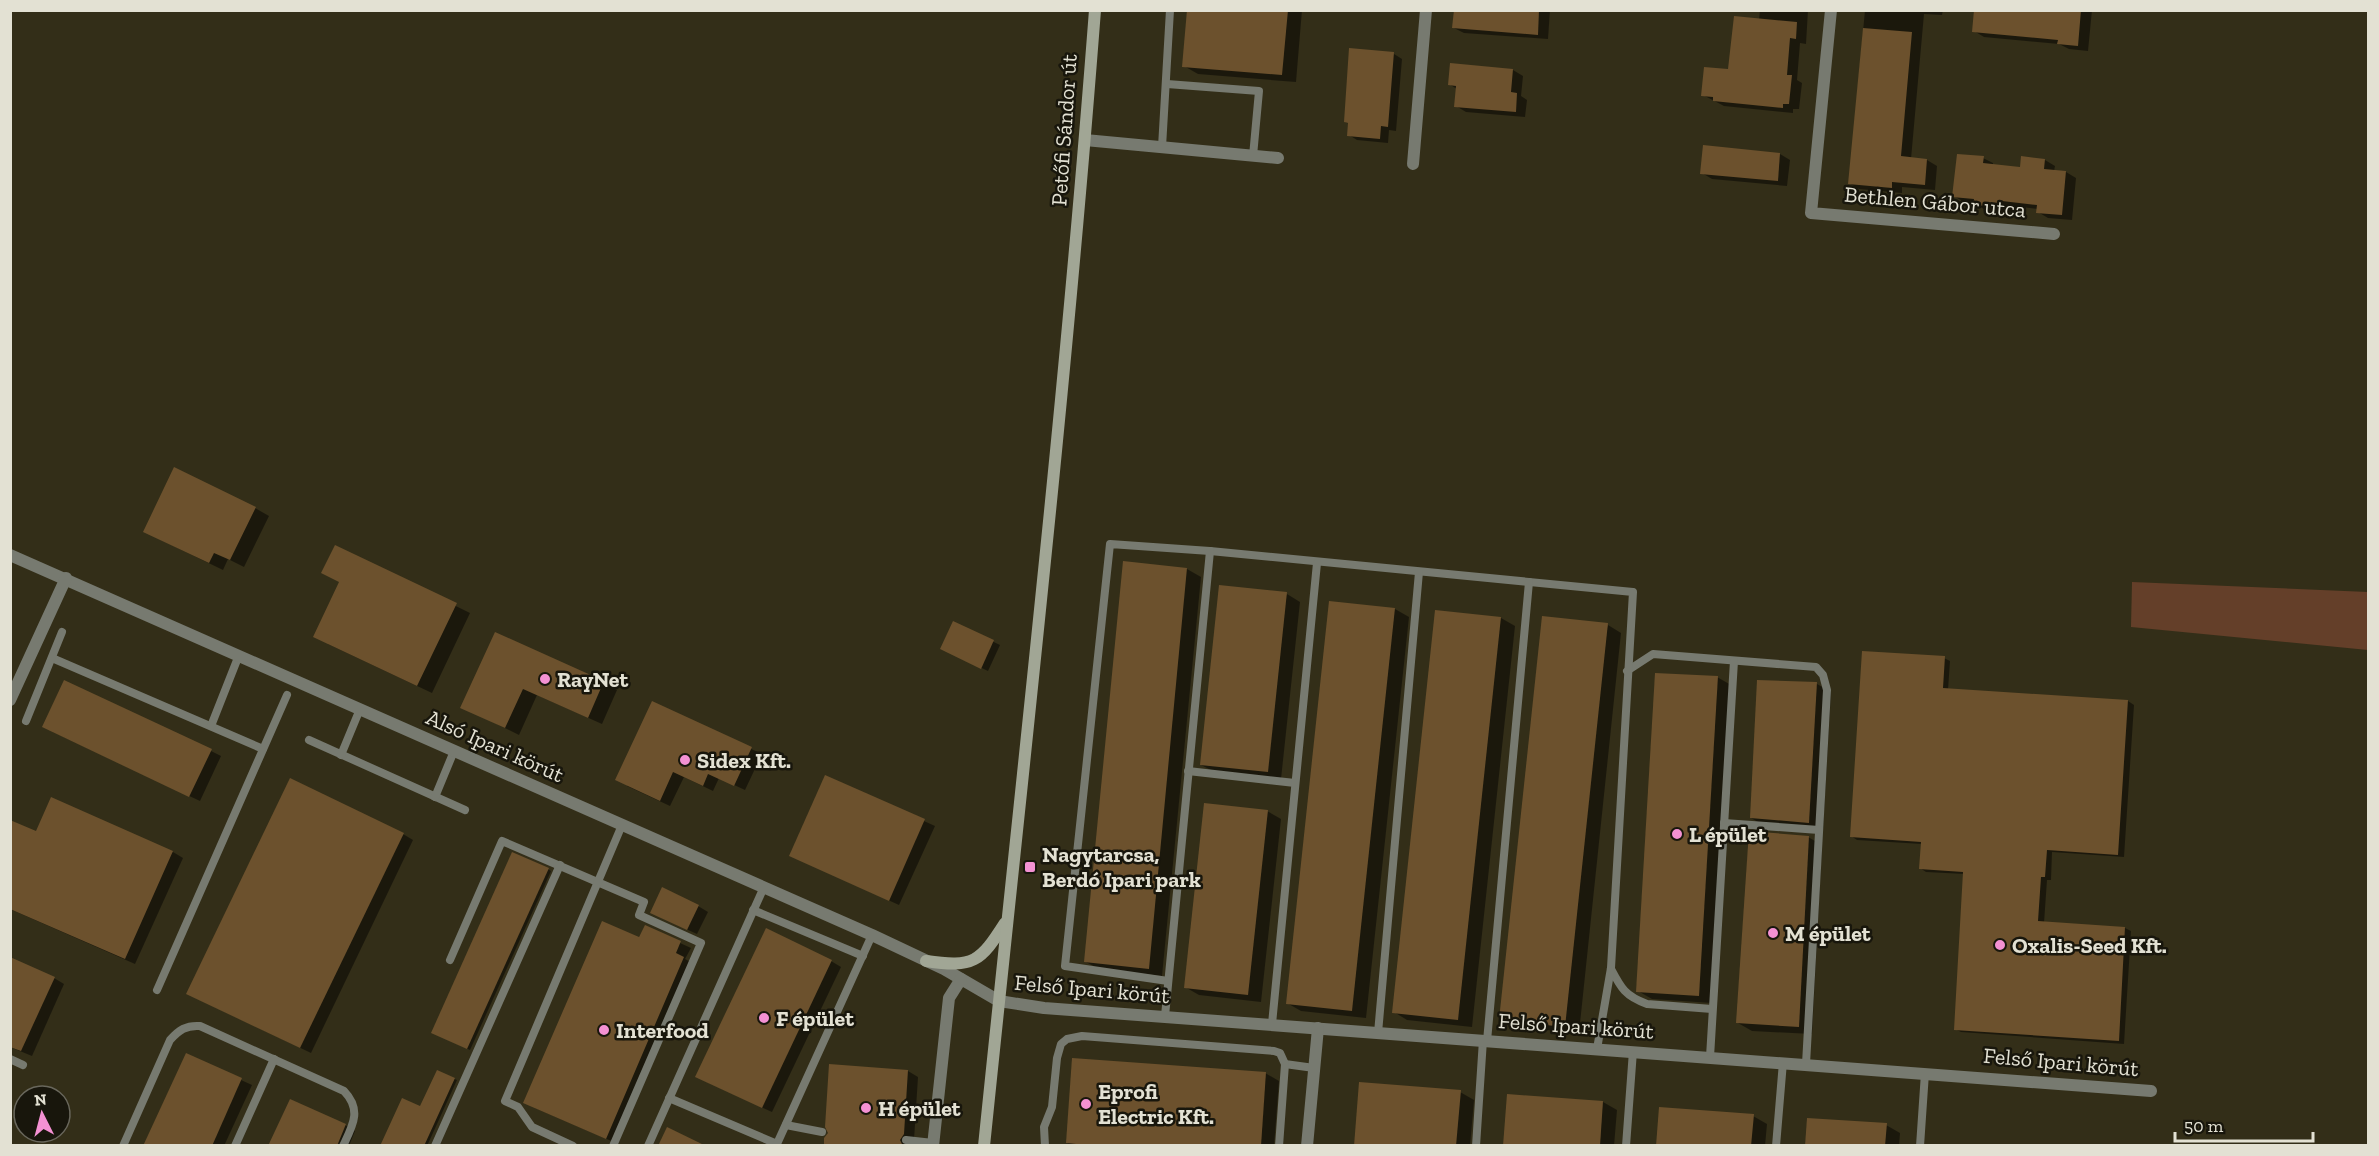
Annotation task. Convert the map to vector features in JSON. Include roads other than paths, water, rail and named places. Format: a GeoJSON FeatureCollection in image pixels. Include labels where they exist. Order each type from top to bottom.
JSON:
{"type":"FeatureCollection","features":[{"type":"Feature","properties":{"kind":"main road","name":"Petőfi Sándor út"},"geometry":{"type":"LineString","coordinates":[[984,1146],[1076,253],[1095,10]]}},
{"type":"Feature","properties":{"kind":"main road"},"geometry":{"type":"LineString","coordinates":[[927,961],[961,964],[977,958],[985,952],[1008,920]]}},
{"type":"Feature","properties":{"kind":"street"},"geometry":{"type":"LineString","coordinates":[[1413,164],[1426,10]]}},
{"type":"Feature","properties":{"kind":"street","name":"Bethlen Gábor utca"},"geometry":{"type":"LineString","coordinates":[[1832,10],[1811,213],[2054,234]]}},
{"type":"Feature","properties":{"kind":"street"},"geometry":{"type":"LineString","coordinates":[[1085,140],[1278,158]]}},
{"type":"Feature","properties":{"kind":"street","name":"Alsó Ipari körút"},"geometry":{"type":"LineString","coordinates":[[10,555],[872,935],[927,961],[999,1001]]}},
{"type":"Feature","properties":{"kind":"street"},"geometry":{"type":"LineString","coordinates":[[10,700],[66,578]]}},
{"type":"Feature","properties":{"kind":"street"},"geometry":{"type":"LineString","coordinates":[[933,1144],[949,998],[961,979]]}},
{"type":"Feature","properties":{"kind":"street","name":"Felső Ipari körút"},"geometry":{"type":"LineString","coordinates":[[999,1001],[1044,1008],[2151,1091]]}},
{"type":"Feature","properties":{"kind":"street"},"geometry":{"type":"LineString","coordinates":[[1307,1146],[1318,1028]]}},
{"type":"Feature","properties":{"kind":"lane"},"geometry":{"type":"LineString","coordinates":[[1162,147],[1170,10]]}},
{"type":"Feature","properties":{"kind":"lane"},"geometry":{"type":"LineString","coordinates":[[1167,84],[1259,91],[1253,156]]}},
{"type":"Feature","properties":{"kind":"lane"},"geometry":{"type":"LineString","coordinates":[[1168,981],[1065,966],[1110,544],[1210,551],[1633,592],[1611,968],[1597,1049]]}},
{"type":"Feature","properties":{"kind":"lane"},"geometry":{"type":"LineString","coordinates":[[1164,1016],[1210,551]]}},
{"type":"Feature","properties":{"kind":"lane"},"geometry":{"type":"LineString","coordinates":[[1272,1024],[1317,563]]}},
{"type":"Feature","properties":{"kind":"lane"},"geometry":{"type":"LineString","coordinates":[[1378,1033],[1419,572]]}},
{"type":"Feature","properties":{"kind":"lane"},"geometry":{"type":"LineString","coordinates":[[1476,1146],[1528,582]]}},
{"type":"Feature","properties":{"kind":"lane"},"geometry":{"type":"LineString","coordinates":[[26,721],[62,632]]}},
{"type":"Feature","properties":{"kind":"lane"},"geometry":{"type":"LineString","coordinates":[[1627,671],[1653,654],[1816,667],[1823,675],[1827,690],[1806,1064]]}},
{"type":"Feature","properties":{"kind":"lane"},"geometry":{"type":"LineString","coordinates":[[211,726],[239,656]]}},
{"type":"Feature","properties":{"kind":"lane"},"geometry":{"type":"LineString","coordinates":[[52,658],[263,749]]}},
{"type":"Feature","properties":{"kind":"lane"},"geometry":{"type":"LineString","coordinates":[[1710,1057],[1734,662]]}},
{"type":"Feature","properties":{"kind":"lane"},"geometry":{"type":"LineString","coordinates":[[157,990],[287,695]]}},
{"type":"Feature","properties":{"kind":"lane"},"geometry":{"type":"LineString","coordinates":[[341,755],[360,709]]}},
{"type":"Feature","properties":{"kind":"lane"},"geometry":{"type":"LineString","coordinates":[[309,740],[465,810]]}},
{"type":"Feature","properties":{"kind":"lane"},"geometry":{"type":"LineString","coordinates":[[435,797],[454,751]]}},
{"type":"Feature","properties":{"kind":"lane"},"geometry":{"type":"LineString","coordinates":[[1188,771],[1295,783]]}},
{"type":"Feature","properties":{"kind":"lane"},"geometry":{"type":"LineString","coordinates":[[1724,823],[1819,830]]}},
{"type":"Feature","properties":{"kind":"lane"},"geometry":{"type":"LineString","coordinates":[[573,1146],[532,1126],[518,1107],[505,1101],[622,825]]}},
{"type":"Feature","properties":{"kind":"lane"},"geometry":{"type":"LineString","coordinates":[[450,960],[502,840],[644,902],[639,915],[701,943],[613,1146]]}},
{"type":"Feature","properties":{"kind":"lane"},"geometry":{"type":"LineString","coordinates":[[435,1146],[560,865]]}},
{"type":"Feature","properties":{"kind":"lane"},"geometry":{"type":"LineString","coordinates":[[648,1146],[764,887]]}},
{"type":"Feature","properties":{"kind":"lane"},"geometry":{"type":"LineString","coordinates":[[753,910],[863,956]]}},
{"type":"Feature","properties":{"kind":"lane"},"geometry":{"type":"LineString","coordinates":[[669,1098],[776,1145],[872,935]]}},
{"type":"Feature","properties":{"kind":"lane"},"geometry":{"type":"LineString","coordinates":[[1611,968],[1621,988],[1628,996],[1636,1000],[1647,1004],[1712,1009]]}},
{"type":"Feature","properties":{"kind":"lane"},"geometry":{"type":"LineString","coordinates":[[123,1146],[170,1040],[185,1027],[200,1026],[344,1091],[354,1104],[353,1124],[343,1146]]}},
{"type":"Feature","properties":{"kind":"lane"},"geometry":{"type":"LineString","coordinates":[[1045,1146],[1044,1127],[1052,1107],[1058,1051],[1062,1044],[1074,1036],[1280,1053],[1286,1064],[1280,1146]]}},
{"type":"Feature","properties":{"kind":"lane"},"geometry":{"type":"LineString","coordinates":[[1626,1146],[1633,1051]]}},
{"type":"Feature","properties":{"kind":"lane"},"geometry":{"type":"LineString","coordinates":[[10,1059],[23,1065]]}},
{"type":"Feature","properties":{"kind":"lane"},"geometry":{"type":"LineString","coordinates":[[235,1146],[274,1059]]}},
{"type":"Feature","properties":{"kind":"lane"},"geometry":{"type":"LineString","coordinates":[[1776,1146],[1783,1062]]}},
{"type":"Feature","properties":{"kind":"lane"},"geometry":{"type":"LineString","coordinates":[[1286,1064],[1314,1068]]}},
{"type":"Feature","properties":{"kind":"lane"},"geometry":{"type":"LineString","coordinates":[[1920,1146],[1925,1073]]}},
{"type":"Feature","properties":{"kind":"lane"},"geometry":{"type":"LineString","coordinates":[[786,1125],[822,1132]]}},
{"type":"Feature","properties":{"kind":"lane"},"geometry":{"type":"LineString","coordinates":[[906,1140],[933,1144]]}},
{"type":"Feature","properties":{"kind":"place","name":"RayNet"},"geometry":{"type":"Point","coordinates":[545,679]}},
{"type":"Feature","properties":{"kind":"place","name":"Sidex Kft."},"geometry":{"type":"Point","coordinates":[685,760]}},
{"type":"Feature","properties":{"kind":"place","name":"L épület"},"geometry":{"type":"Point","coordinates":[1677,834]}},
{"type":"Feature","properties":{"kind":"place","name":"Nagytarcsa, Berdó Ipari park"},"geometry":{"type":"Point","coordinates":[1030,867]}},
{"type":"Feature","properties":{"kind":"place","name":"M épület"},"geometry":{"type":"Point","coordinates":[1773,933]}},
{"type":"Feature","properties":{"kind":"place","name":"Oxalis-Seed Kft."},"geometry":{"type":"Point","coordinates":[2000,945]}},
{"type":"Feature","properties":{"kind":"place","name":"F épület"},"geometry":{"type":"Point","coordinates":[764,1018]}},
{"type":"Feature","properties":{"kind":"place","name":"Interfood"},"geometry":{"type":"Point","coordinates":[604,1030]}},
{"type":"Feature","properties":{"kind":"place","name":"Eprofi Electric Kft."},"geometry":{"type":"Point","coordinates":[1086,1104]}},
{"type":"Feature","properties":{"kind":"place","name":"H épület"},"geometry":{"type":"Point","coordinates":[866,1108]}}]}
